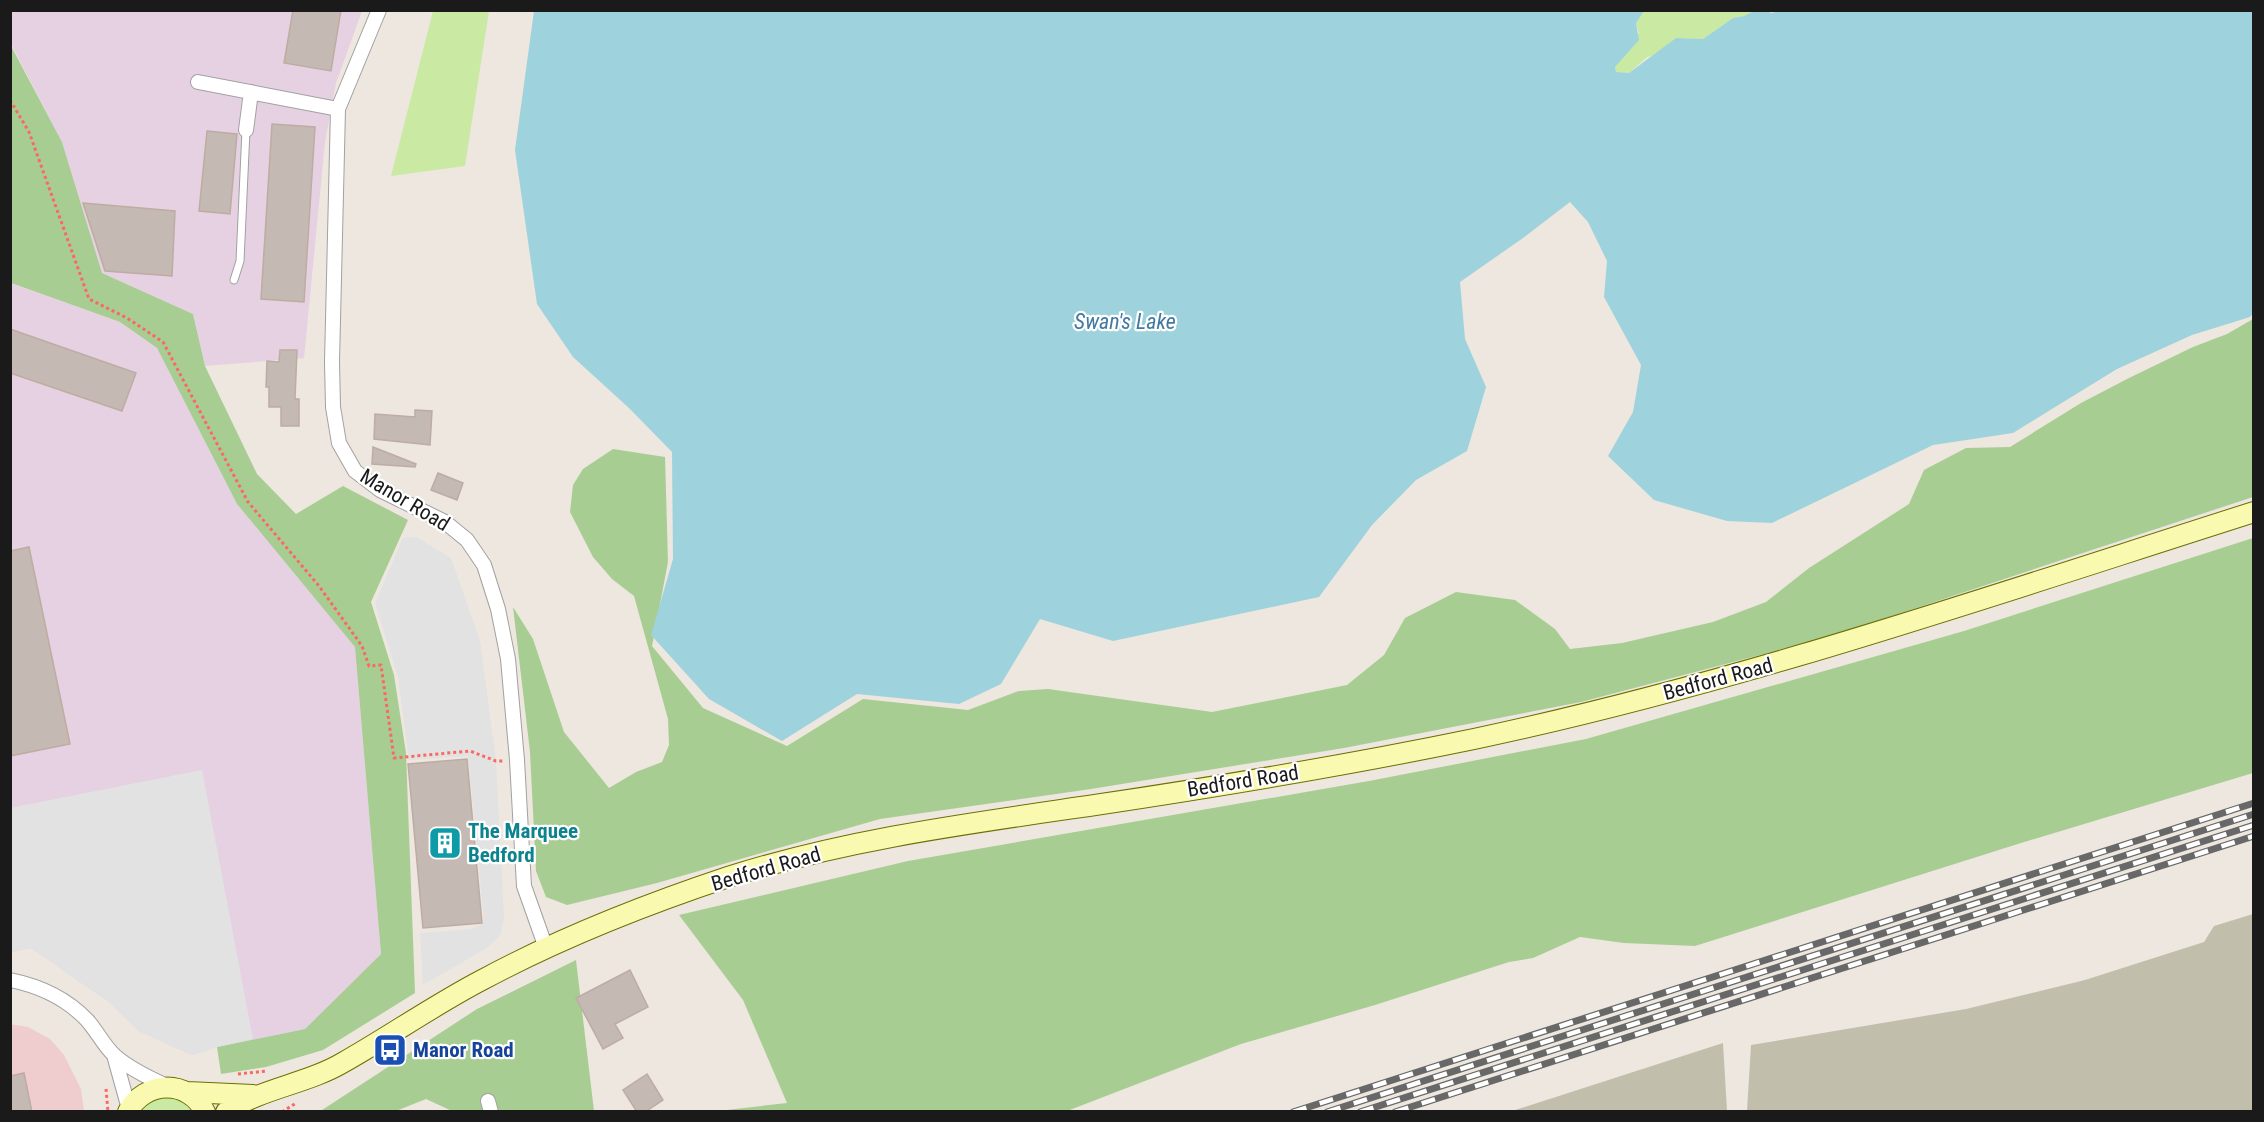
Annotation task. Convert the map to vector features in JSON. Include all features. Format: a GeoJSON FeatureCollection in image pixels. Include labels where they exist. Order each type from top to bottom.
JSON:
{"type":"FeatureCollection","features":[{"type":"Feature","properties":{"kind":"main road","name":"Bedford Road"},"geometry":{"type":"LineString","coordinates":[[226,1112],[256,1095],[306,1081],[339,1065],[480,980],[546,948],[651,904],[722,879],[821,853],[919,832],[1327,768],[1477,738],[1685,688],[1874,633],[2253,512]]}},
{"type":"Feature","properties":{"kind":"main road","name":"Bedford Road"},"geometry":{"type":"LineString","coordinates":[[167,1086],[187,1092],[256,1095]]}},
{"type":"Feature","properties":{"kind":"main road"},"geometry":{"type":"LineString","coordinates":[[129,1110],[145,1093],[167,1086]]}},
{"type":"Feature","properties":{"kind":"main road"},"geometry":{"type":"LineString","coordinates":[[187,1092],[196,1099],[205,1112]]}},
{"type":"Feature","properties":{"kind":"street","name":"Manor Road"},"geometry":{"type":"LineString","coordinates":[[379,10],[338,109],[332,362],[333,407],[339,443],[355,471],[380,490],[445,522],[467,540],[484,565],[498,609],[508,659],[518,760],[524,886],[546,948]]}},
{"type":"Feature","properties":{"kind":"street"},"geometry":{"type":"LineString","coordinates":[[198,82],[338,109]]}},
{"type":"Feature","properties":{"kind":"street"},"geometry":{"type":"LineString","coordinates":[[246,130],[251,92]]}},
{"type":"Feature","properties":{"kind":"street"},"geometry":{"type":"LineString","coordinates":[[10,980],[33,985],[60,997],[87,1020],[114,1056],[145,1076],[167,1086]]}},
{"type":"Feature","properties":{"kind":"street"},"geometry":{"type":"LineString","coordinates":[[114,1056],[129,1110]]}},
{"type":"Feature","properties":{"kind":"lane"},"geometry":{"type":"LineString","coordinates":[[234,280],[240,261],[246,130]]}},
{"type":"Feature","properties":{"kind":"path"},"geometry":{"type":"LineString","coordinates":[[10,100],[29,132],[89,299],[127,318],[163,342],[248,502],[319,586],[362,646],[369,666],[381,664],[394,758],[470,751],[496,761]]}},
{"type":"Feature","properties":{"kind":"path"},"geometry":{"type":"LineString","coordinates":[[230,1075],[270,1071]]}},
{"type":"Feature","properties":{"kind":"path"},"geometry":{"type":"LineString","coordinates":[[108,1112],[106,1089],[111,1088]]}},
{"type":"Feature","properties":{"kind":"shaded area"},"geometry":{"type":"Polygon","coordinates":[[[10,11],[362,11],[336,83],[325,142],[304,358],[205,366],[193,314],[102,273],[62,142],[11,44],[10,11]]]}},
{"type":"Feature","properties":{"kind":"shaded area"},"geometry":{"type":"Polygon","coordinates":[[[10,283],[120,322],[157,348],[237,504],[355,646],[381,954],[305,1029],[217,1047],[192,1055],[139,1031],[109,1002],[31,948],[11,952],[10,283]]]}},
{"type":"Feature","properties":{"kind":"shaded area"},"geometry":{"type":"Polygon","coordinates":[[[416,537],[451,558],[480,641],[496,761],[504,918],[500,936],[485,949],[423,985],[420,933],[472,929],[484,921],[468,756],[409,760],[398,677],[375,603],[403,538],[416,537]]]}},
{"type":"Feature","properties":{"kind":"shaded area"},"geometry":{"type":"Polygon","coordinates":[[[202,770],[253,1039],[192,1055],[139,1031],[109,1002],[31,948],[11,952],[10,808],[202,770]]]}},
{"type":"Feature","properties":{"kind":"shaded area"},"geometry":{"type":"Polygon","coordinates":[[[2253,914],[2253,1111],[1747,1111],[1751,1045],[1966,1009],[2085,980],[2204,942],[2214,926],[2253,914]]]}},
{"type":"Feature","properties":{"kind":"shaded area"},"geometry":{"type":"Polygon","coordinates":[[[10,1024],[28,1027],[50,1039],[64,1055],[81,1089],[84,1111],[11,1111],[10,1024]]]}},
{"type":"Feature","properties":{"kind":"shaded area"},"geometry":{"type":"Polygon","coordinates":[[[1723,1043],[1727,1111],[1512,1111],[1723,1043]]]}},
{"type":"Feature","properties":{"kind":"green space"},"geometry":{"type":"Polygon","coordinates":[[[433,11],[489,11],[465,166],[391,176],[433,11]]]}},
{"type":"Feature","properties":{"kind":"green space"},"geometry":{"type":"Polygon","coordinates":[[[1644,11],[1754,11],[1733,18],[1703,39],[1676,38],[1655,55],[1647,57],[1629,73],[1616,72],[1615,66],[1639,33],[1636,23],[1644,11]]]}},
{"type":"Feature","properties":{"kind":"green space"},"geometry":{"type":"Polygon","coordinates":[[[10,44],[62,142],[102,273],[193,314],[205,366],[257,474],[296,514],[343,486],[408,520],[371,602],[394,675],[406,753],[415,993],[323,1050],[266,1067],[221,1074],[217,1047],[305,1029],[381,954],[355,647],[237,504],[157,348],[120,322],[11,283],[10,44]]]}},
{"type":"Feature","properties":{"kind":"green space"},"geometry":{"type":"Polygon","coordinates":[[[2253,319],[2253,497],[1828,637],[1581,702],[1344,748],[1091,789],[880,819],[657,883],[567,905],[546,897],[536,871],[530,752],[513,607],[533,639],[564,732],[609,788],[636,772],[662,762],[669,745],[668,719],[634,596],[612,579],[593,557],[570,512],[573,485],[583,469],[613,449],[665,457],[668,562],[652,646],[703,708],[787,746],[863,699],[968,710],[1019,691],[1048,689],[1212,712],[1347,685],[1384,655],[1405,618],[1456,592],[1515,600],[1555,629],[1570,649],[1622,643],[1713,622],[1766,602],[1809,568],[1909,504],[1924,470],[1966,448],[2010,447],[2081,403],[2193,347],[2227,334],[2253,319]]]}},
{"type":"Feature","properties":{"kind":"green space"},"geometry":{"type":"Polygon","coordinates":[[[2253,538],[2253,773],[2021,843],[1695,946],[1624,943],[1580,937],[1533,958],[1509,962],[1375,1005],[1241,1044],[1067,1111],[717,1111],[787,1103],[743,1000],[679,915],[908,861],[1369,781],[1586,739],[1964,631],[2253,538]]]}},
{"type":"Feature","properties":{"kind":"green space"},"geometry":{"type":"Polygon","coordinates":[[[576,960],[594,1111],[452,1111],[426,1099],[396,1111],[319,1112],[477,1009],[576,960]]]}},
{"type":"Feature","properties":{"kind":"green space"},"geometry":{"type":"Polygon","coordinates":[[[164,1097],[181,1101],[192,1111],[141,1112],[148,1103],[164,1097]]]}},
{"type":"Feature","properties":{"kind":"water","name":"Swan's Lake"},"geometry":{"type":"Polygon","coordinates":[[[534,11],[1644,11],[1636,23],[1639,40],[1615,67],[1616,72],[1629,73],[1676,38],[1703,39],[1733,18],[1754,11],[1771,13],[1782,11],[2253,11],[2253,313],[2250,317],[2192,335],[2117,369],[2013,433],[1933,445],[1772,523],[1727,521],[1654,500],[1608,456],[1633,412],[1641,365],[1604,297],[1607,261],[1588,222],[1570,202],[1460,282],[1465,339],[1486,387],[1467,451],[1416,480],[1372,525],[1319,597],[1113,641],[1040,619],[1001,684],[959,704],[857,694],[782,741],[709,699],[651,635],[673,559],[672,452],[629,408],[573,357],[537,304],[515,150],[534,11]]]}},
{"type":"Feature","properties":{"kind":"building"},"geometry":{"type":"Polygon","coordinates":[[[293,10],[341,10],[331,71],[284,63],[293,10]]]}},
{"type":"Feature","properties":{"kind":"building"},"geometry":{"type":"Polygon","coordinates":[[[272,124],[315,127],[304,302],[261,299],[272,124]]]}},
{"type":"Feature","properties":{"kind":"building"},"geometry":{"type":"Polygon","coordinates":[[[207,131],[237,134],[230,214],[199,211],[207,131]]]}},
{"type":"Feature","properties":{"kind":"building"},"geometry":{"type":"Polygon","coordinates":[[[83,203],[175,211],[172,276],[105,271],[83,203]]]}},
{"type":"Feature","properties":{"kind":"building"},"geometry":{"type":"Polygon","coordinates":[[[10,329],[136,373],[122,411],[10,373],[10,329]]]}},
{"type":"Feature","properties":{"kind":"building"},"geometry":{"type":"Polygon","coordinates":[[[280,350],[297,350],[295,399],[299,399],[299,426],[281,426],[281,407],[269,407],[269,387],[266,387],[267,361],[279,362],[280,350]]]}},
{"type":"Feature","properties":{"kind":"building"},"geometry":{"type":"Polygon","coordinates":[[[415,410],[432,411],[430,445],[374,439],[375,414],[415,417],[415,410]]]}},
{"type":"Feature","properties":{"kind":"building"},"geometry":{"type":"Polygon","coordinates":[[[373,447],[416,464],[415,467],[372,464],[373,447]]]}},
{"type":"Feature","properties":{"kind":"building"},"geometry":{"type":"Polygon","coordinates":[[[438,473],[463,483],[457,500],[431,490],[438,473]]]}},
{"type":"Feature","properties":{"kind":"building"},"geometry":{"type":"Polygon","coordinates":[[[29,547],[70,744],[10,756],[10,551],[29,547]]]}},
{"type":"Feature","properties":{"kind":"building","name":"The Marquee Bedford"},"geometry":{"type":"Polygon","coordinates":[[[467,759],[482,923],[423,928],[408,764],[467,759]]]}},
{"type":"Feature","properties":{"kind":"building"},"geometry":{"type":"Polygon","coordinates":[[[630,970],[648,1007],[615,1024],[623,1038],[603,1049],[576,998],[630,970]]]}},
{"type":"Feature","properties":{"kind":"building"},"geometry":{"type":"Polygon","coordinates":[[[24,1073],[32,1112],[10,1112],[10,1076],[24,1073]]]}},
{"type":"Feature","properties":{"kind":"building"},"geometry":{"type":"Polygon","coordinates":[[[647,1074],[663,1100],[645,1112],[637,1112],[623,1090],[647,1074]]]}},
{"type":"Feature","properties":{"kind":"railway"},"geometry":{"type":"LineString","coordinates":[[1293,1112],[2254,803]]}},
{"type":"Feature","properties":{"kind":"railway"},"geometry":{"type":"LineString","coordinates":[[1327,1112],[2254,814]]}},
{"type":"Feature","properties":{"kind":"railway"},"geometry":{"type":"LineString","coordinates":[[1360,1112],[2254,825]]}},
{"type":"Feature","properties":{"kind":"railway"},"geometry":{"type":"LineString","coordinates":[[1395,1112],[2254,836]]}},
{"type":"Feature","properties":{"kind":"place","name":"The Marquee Bedford"},"geometry":{"type":"Point","coordinates":[445,843]}},
{"type":"Feature","properties":{"kind":"place","name":"Manor Road"},"geometry":{"type":"Point","coordinates":[390,1050]}}]}
